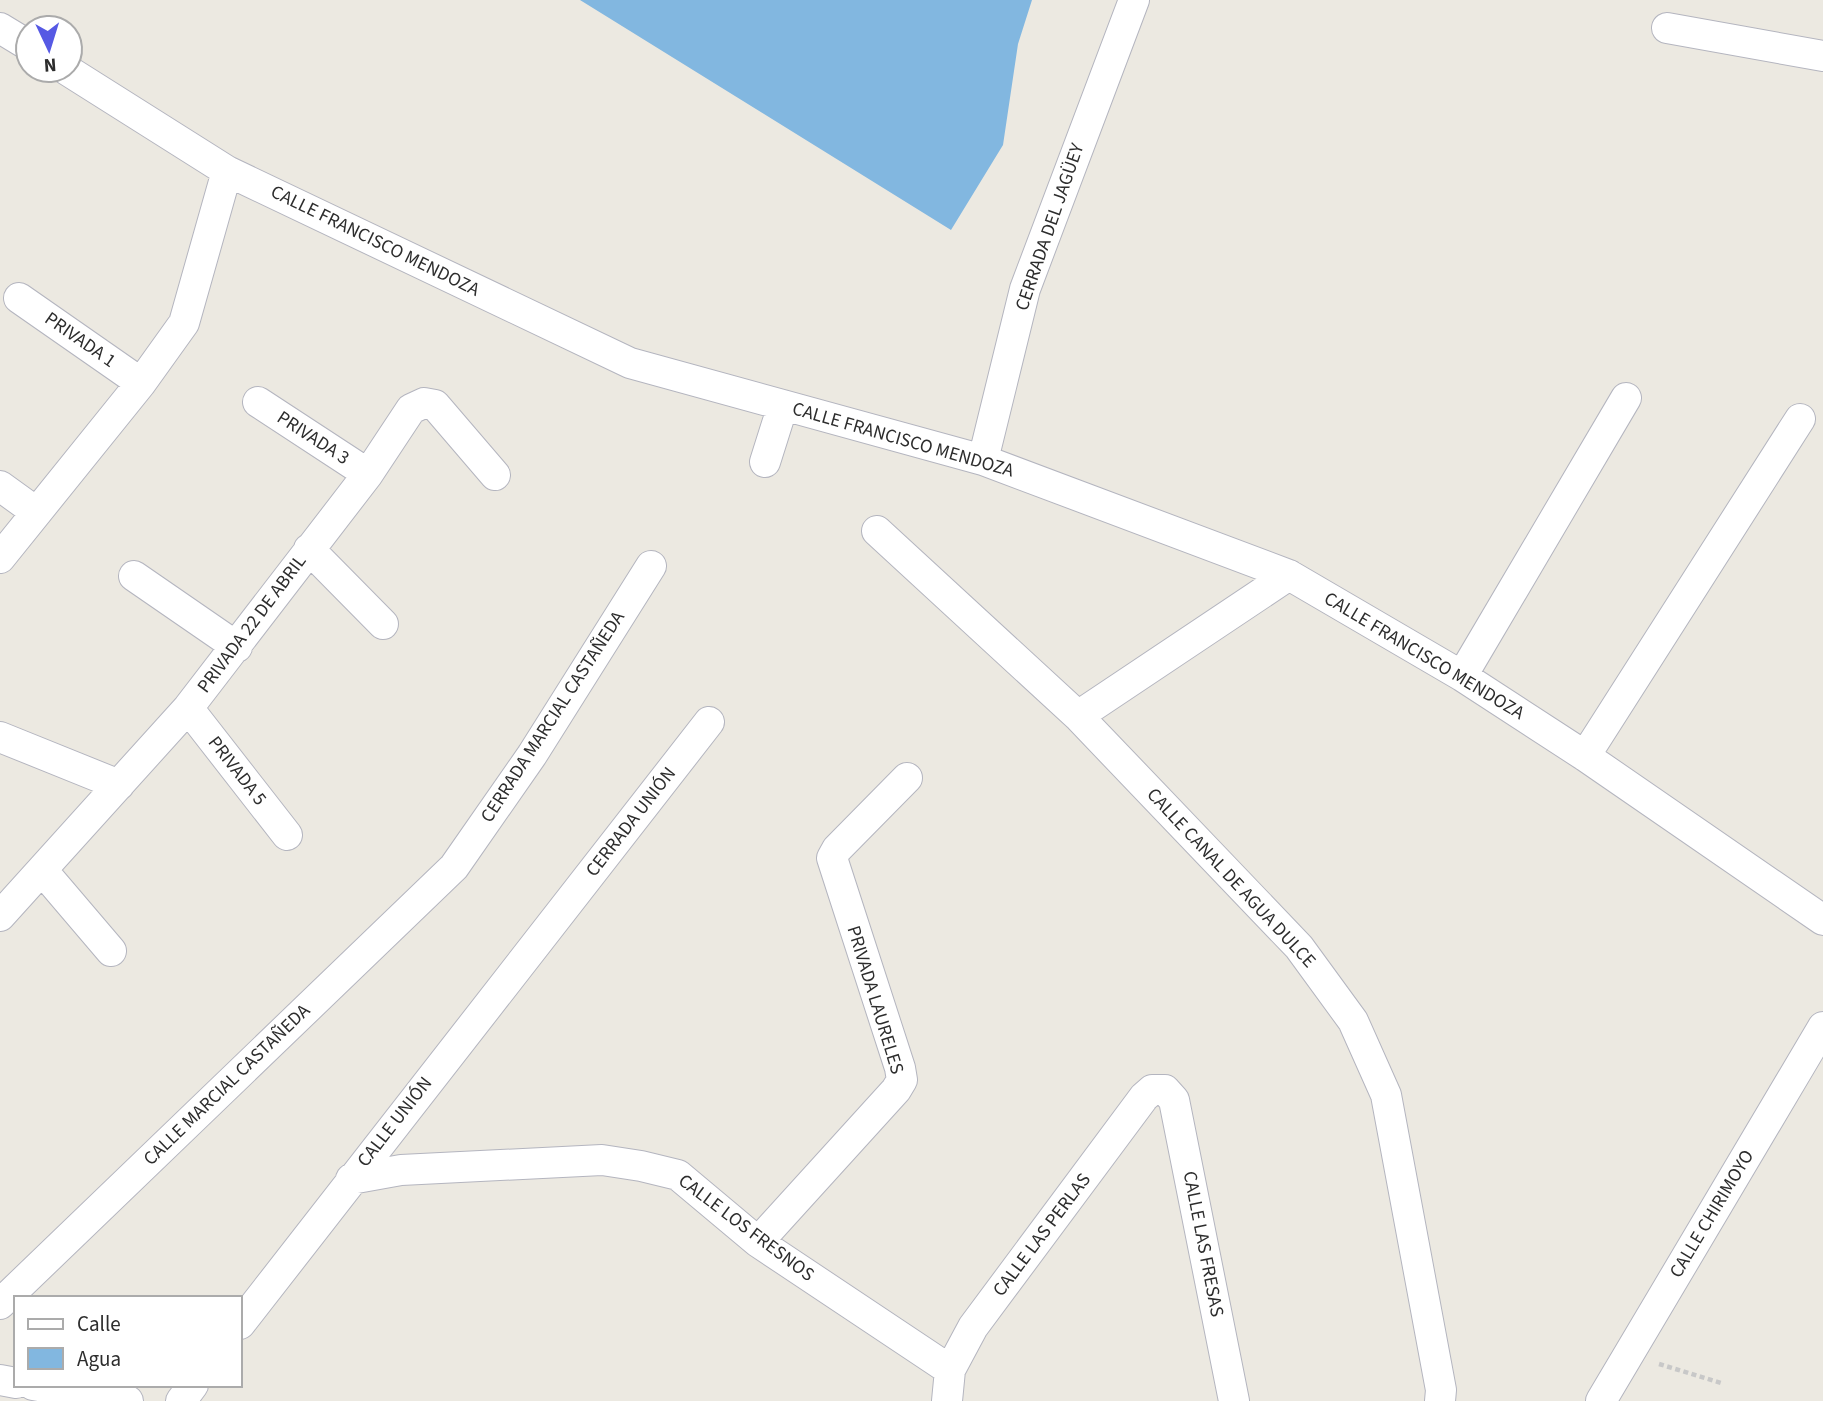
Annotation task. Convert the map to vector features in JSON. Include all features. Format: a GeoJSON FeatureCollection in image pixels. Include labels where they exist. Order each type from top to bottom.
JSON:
{"type":"FeatureCollection","features":[{"type":"Feature","properties":{"kind":"street","name":"CERRADA DEL JAGÜEY"},"geometry":{"type":"LineString","coordinates":[[983,460],[1025,289],[1133,0]]}},
{"type":"Feature","properties":{"kind":"street"},"geometry":{"type":"LineString","coordinates":[[1667,28],[1823,56]]}},
{"type":"Feature","properties":{"kind":"street","name":"CALLE FRANCISCO MENDOZA"},"geometry":{"type":"LineString","coordinates":[[84,80],[227,171],[630,363],[983,460],[1289,575],[1462,676],[1585,756],[1823,920]]}},
{"type":"Feature","properties":{"kind":"street"},"geometry":{"type":"LineString","coordinates":[[0,558],[142,383],[184,323],[227,171]]}},
{"type":"Feature","properties":{"kind":"street","name":"PRIVADA 1"},"geometry":{"type":"LineString","coordinates":[[19,298],[142,383]]}},
{"type":"Feature","properties":{"kind":"street"},"geometry":{"type":"LineString","coordinates":[[1462,676],[1626,398]]}},
{"type":"Feature","properties":{"kind":"street","name":"PRIVADA 3"},"geometry":{"type":"LineString","coordinates":[[258,402],[368,474]]}},
{"type":"Feature","properties":{"kind":"street","name":"PRIVADA 22 DE ABRIL"},"geometry":{"type":"LineString","coordinates":[[0,916],[188,708],[368,474],[411,409],[424,403],[435,405],[495,475]]}},
{"type":"Feature","properties":{"kind":"street"},"geometry":{"type":"LineString","coordinates":[[765,462],[783,405]]}},
{"type":"Feature","properties":{"kind":"street"},"geometry":{"type":"LineString","coordinates":[[1585,756],[1800,418]]}},
{"type":"Feature","properties":{"kind":"street"},"geometry":{"type":"LineString","coordinates":[[0,486],[36,512]]}},
{"type":"Feature","properties":{"kind":"street","name":"CALLE CANAL DE AGUA DULCE"},"geometry":{"type":"LineString","coordinates":[[877,531],[1078,716],[1299,947],[1353,1021],[1387,1095],[1441,1390],[1440,1401]]}},
{"type":"Feature","properties":{"kind":"street"},"geometry":{"type":"LineString","coordinates":[[309,549],[383,624]]}},
{"type":"Feature","properties":{"kind":"street","name":"CERRADA MARCIAL CASTAÑEDA"},"geometry":{"type":"LineString","coordinates":[[454,867],[532,755],[651,566]]}},
{"type":"Feature","properties":{"kind":"street"},"geometry":{"type":"LineString","coordinates":[[1078,716],[1289,575]]}},
{"type":"Feature","properties":{"kind":"street"},"geometry":{"type":"LineString","coordinates":[[134,576],[237,647]]}},
{"type":"Feature","properties":{"kind":"street","name":"PRIVADA 5"},"geometry":{"type":"LineString","coordinates":[[188,708],[287,835]]}},
{"type":"Feature","properties":{"kind":"street","name":"CERRADA UNIÓN"},"geometry":{"type":"LineString","coordinates":[[553,922],[709,722]]}},
{"type":"Feature","properties":{"kind":"street"},"geometry":{"type":"LineString","coordinates":[[0,737],[120,785]]}},
{"type":"Feature","properties":{"kind":"street","name":"PRIVADA LAURELES"},"geometry":{"type":"LineString","coordinates":[[758,1242],[896,1090],[902,1080],[832,858],[837,849],[907,778]]}},
{"type":"Feature","properties":{"kind":"street","name":"CALLE MARCIAL CASTAÑEDA"},"geometry":{"type":"LineString","coordinates":[[0,1304],[454,867]]}},
{"type":"Feature","properties":{"kind":"street"},"geometry":{"type":"LineString","coordinates":[[42,870],[111,951]]}},
{"type":"Feature","properties":{"kind":"street","name":"CALLE UNIÓN"},"geometry":{"type":"LineString","coordinates":[[242,1321],[553,922]]}},
{"type":"Feature","properties":{"kind":"street","name":"CALLE CHIRIMOYO"},"geometry":{"type":"LineString","coordinates":[[1601,1401],[1823,1027]]}},
{"type":"Feature","properties":{"kind":"street","name":"CALLE LAS PERLAS"},"geometry":{"type":"LineString","coordinates":[[947,1401],[950,1370],[973,1327],[1144,1097],[1152,1090],[1165,1090]]}},
{"type":"Feature","properties":{"kind":"street","name":"CALLE LAS FRESAS"},"geometry":{"type":"LineString","coordinates":[[1165,1090],[1174,1100],[1234,1401]]}},
{"type":"Feature","properties":{"kind":"street","name":"CALLE LOS FRESNOS"},"geometry":{"type":"LineString","coordinates":[[351,1179],[401,1170],[602,1160],[678,1175],[758,1242],[950,1370]]}},
{"type":"Feature","properties":{"kind":"street"},"geometry":{"type":"LineString","coordinates":[[45,1387],[128,1401]]}},
{"type":"Feature","properties":{"kind":"path"},"geometry":{"type":"LineString","coordinates":[[1628,1355],[1721,1383]]}},
{"type":"Feature","properties":{"kind":"water"},"geometry":{"type":"Polygon","coordinates":[[[580,0],[1032,0],[1018,44],[1003,145],[951,230],[580,0]]]}}]}
